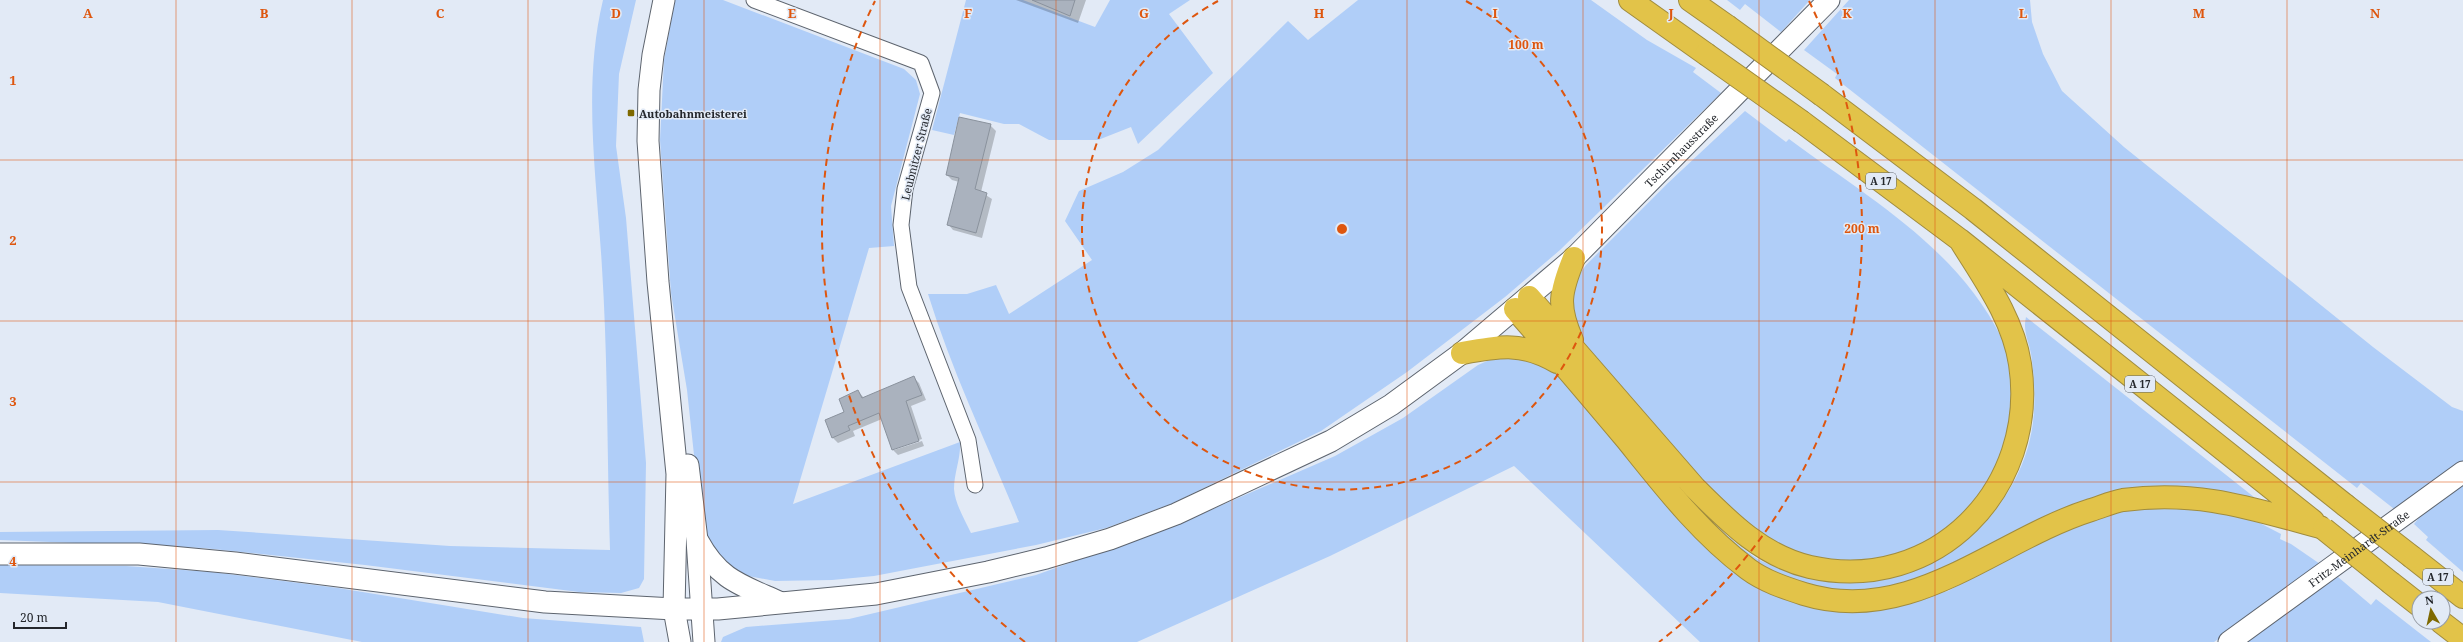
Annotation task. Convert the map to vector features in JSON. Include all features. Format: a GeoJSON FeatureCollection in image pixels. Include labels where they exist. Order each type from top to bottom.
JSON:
{"type":"FeatureCollection","features":[{"type":"Feature","properties":{"kind":"highway","name":"A 17"},"geometry":{"type":"LineString","coordinates":[[1630,0],[1802,122],[1960,240],[2411,599]]}},
{"type":"Feature","properties":{"kind":"highway","name":"A 17"},"geometry":{"type":"LineString","coordinates":[[1690,0],[1822,95],[1979,214],[2463,597]]}},
{"type":"Feature","properties":{"kind":"highway"},"geometry":{"type":"LineString","coordinates":[[1522,303],[1576,349],[1695,488],[1723,516],[1764,550],[1808,566],[1833,571],[1858,572],[1897,565],[1951,539],[1973,518],[1996,490],[2011,461],[2020,433],[2023,396],[2020,364],[2014,338],[2002,309],[1960,240]]}},
{"type":"Feature","properties":{"kind":"highway"},"geometry":{"type":"LineString","coordinates":[[1574,258],[1563,284],[1562,318],[1576,349]]}},
{"type":"Feature","properties":{"kind":"highway"},"geometry":{"type":"LineString","coordinates":[[1522,303],[1568,369],[1688,516],[1750,571],[1783,587],[1815,597],[1854,601],[1881,599],[1933,586],[2062,519],[2121,500],[2183,497],[2221,501],[2322,528]]}},
{"type":"Feature","properties":{"kind":"highway"},"geometry":{"type":"LineString","coordinates":[[1462,353],[1500,346],[1522,347],[1540,353],[1568,369]]}},
{"type":"Feature","properties":{"kind":"highway"},"geometry":{"type":"LineString","coordinates":[[2451,630],[2463,640]]}},
{"type":"Feature","properties":{"kind":"main road"},"geometry":{"type":"LineString","coordinates":[[664,0],[653,55],[649,90],[648,135],[658,282],[677,474],[674,609],[680,642]]}},
{"type":"Feature","properties":{"kind":"main road","name":"Tschirnhausstraße"},"geometry":{"type":"LineString","coordinates":[[0,554],[140,554],[234,563],[546,602],[674,609],[876,594],[973,575],[1046,558],[1110,539],[1176,514],[1331,441],[1391,404],[1462,353],[1574,258],[1829,0]]}},
{"type":"Feature","properties":{"kind":"main road"},"geometry":{"type":"LineString","coordinates":[[658,282],[675,352],[698,540],[704,642]]}},
{"type":"Feature","properties":{"kind":"main road","name":"Fritz-Meinhardt-Straße"},"geometry":{"type":"LineString","coordinates":[[2229,642],[2463,472]]}},
{"type":"Feature","properties":{"kind":"main road"},"geometry":{"type":"LineString","coordinates":[[698,540],[709,560],[729,579],[780,602]]}},
{"type":"Feature","properties":{"kind":"street","name":"Leubnitzer Straße"},"geometry":{"type":"LineString","coordinates":[[754,0],[921,63],[932,93],[905,189],[901,225],[909,287],[968,440],[975,484]]}},
{"type":"Feature","properties":{"kind":"shaded area"},"geometry":{"type":"Polygon","coordinates":[[[603,0],[636,0],[619,74],[616,146],[626,218],[646,463],[644,579],[639,588],[621,593],[579,592],[365,565],[203,548],[0,540],[0,532],[218,530],[450,546],[610,550],[605,338],[592,100],[593,66],[603,0]]]}},
{"type":"Feature","properties":{"kind":"shaded area"},"geometry":{"type":"Polygon","coordinates":[[[675,0],[723,0],[904,69],[916,80],[920,94],[891,206],[894,246],[869,248],[793,504],[960,442],[954,489],[958,506],[971,533],[1019,522],[959,380],[928,294],[967,294],[996,285],[1009,314],[1092,260],[1065,221],[1079,191],[1123,172],[1158,150],[1288,21],[1308,40],[1358,0],[1591,0],[1647,40],[1696,68],[1693,72],[1721,93],[1560,250],[1505,297],[1407,372],[1321,431],[1171,504],[1106,528],[1036,545],[874,576],[832,580],[775,581],[743,575],[724,563],[702,529],[687,390],[671,293],[660,140],[664,60],[675,0]]]}},
{"type":"Feature","properties":{"kind":"shaded area"},"geometry":{"type":"Polygon","coordinates":[[[966,0],[1023,0],[1095,27],[1110,0],[1190,0],[1169,14],[1213,73],[1138,144],[1131,127],[1098,140],[1049,140],[1019,124],[1004,124],[960,113],[954,135],[932,130],[966,0]]]}},
{"type":"Feature","properties":{"kind":"shaded area"},"geometry":{"type":"Polygon","coordinates":[[[1727,0],[1810,0],[1781,32],[1745,4],[1740,10],[1727,0]]]}},
{"type":"Feature","properties":{"kind":"shaded area"},"geometry":{"type":"Polygon","coordinates":[[[1849,0],[2030,0],[2032,22],[2043,54],[2062,91],[2124,147],[2373,347],[2452,407],[2463,411],[2463,464],[2398,512],[2361,483],[2357,488],[1835,78],[1837,74],[1804,50],[1849,0]]]}},
{"type":"Feature","properties":{"kind":"shaded area"},"geometry":{"type":"Polygon","coordinates":[[[1745,111],[1786,142],[1789,139],[1879,204],[1936,251],[1961,278],[1983,307],[2002,339],[2008,358],[2011,398],[2010,417],[2000,459],[1981,495],[1954,523],[1921,544],[1884,556],[1844,560],[1804,554],[1764,539],[1751,530],[1703,485],[1678,459],[1575,331],[1569,314],[1574,282],[1586,265],[1668,183],[1745,111]]]}},
{"type":"Feature","properties":{"kind":"shaded area"},"geometry":{"type":"Polygon","coordinates":[[[2026,317],[2254,497],[2187,488],[2127,491],[1939,576],[1880,591],[1818,591],[1753,566],[1704,515],[1740,546],[1758,559],[1786,571],[1806,577],[1828,581],[1848,581],[1869,578],[1928,563],[1946,555],[1979,529],[1993,513],[2006,495],[2024,458],[2032,429],[2034,400],[2034,380],[2031,355],[2025,328],[2026,317]]]}},
{"type":"Feature","properties":{"kind":"shaded area"},"geometry":{"type":"Polygon","coordinates":[[[1501,355],[1542,361],[1565,379],[1746,577],[1908,601],[1948,591],[2058,531],[2126,509],[2185,505],[2254,520],[2281,534],[2280,539],[2291,544],[2323,566],[2214,642],[1700,642],[1514,466],[1330,556],[1137,642],[721,642],[723,637],[746,627],[849,619],[1036,575],[1176,525],[1335,456],[1403,418],[1478,365],[1501,355]]]}},
{"type":"Feature","properties":{"kind":"shaded area"},"geometry":{"type":"Polygon","coordinates":[[[2463,484],[2463,572],[2426,540],[2428,537],[2414,524],[2422,514],[2463,484]]]}},
{"type":"Feature","properties":{"kind":"shaded area"},"geometry":{"type":"Polygon","coordinates":[[[0,565],[126,566],[212,572],[338,588],[523,618],[641,627],[644,642],[362,642],[158,602],[0,593],[0,565]]]}},
{"type":"Feature","properties":{"kind":"shaded area"},"geometry":{"type":"Polygon","coordinates":[[[2338,577],[2371,605],[2376,599],[2411,626],[2411,630],[2416,630],[2431,642],[2243,642],[2338,577]]]}},
{"type":"Feature","properties":{"kind":"building"},"geometry":{"type":"Polygon","coordinates":[[[1032,0],[1075,0],[1070,16],[1032,0]]]}},
{"type":"Feature","properties":{"kind":"building"},"geometry":{"type":"Polygon","coordinates":[[[959,117],[991,124],[975,189],[987,193],[976,233],[947,225],[959,178],[946,175],[959,117]]]}},
{"type":"Feature","properties":{"kind":"building"},"geometry":{"type":"Polygon","coordinates":[[[914,376],[922,395],[906,401],[919,441],[892,450],[879,413],[848,426],[850,430],[832,438],[825,420],[844,412],[839,399],[858,390],[862,398],[914,376]]]}},
{"type":"Feature","properties":{"kind":"place","name":"Autobahnmeisterei"},"geometry":{"type":"Point","coordinates":[631,113]}}]}
